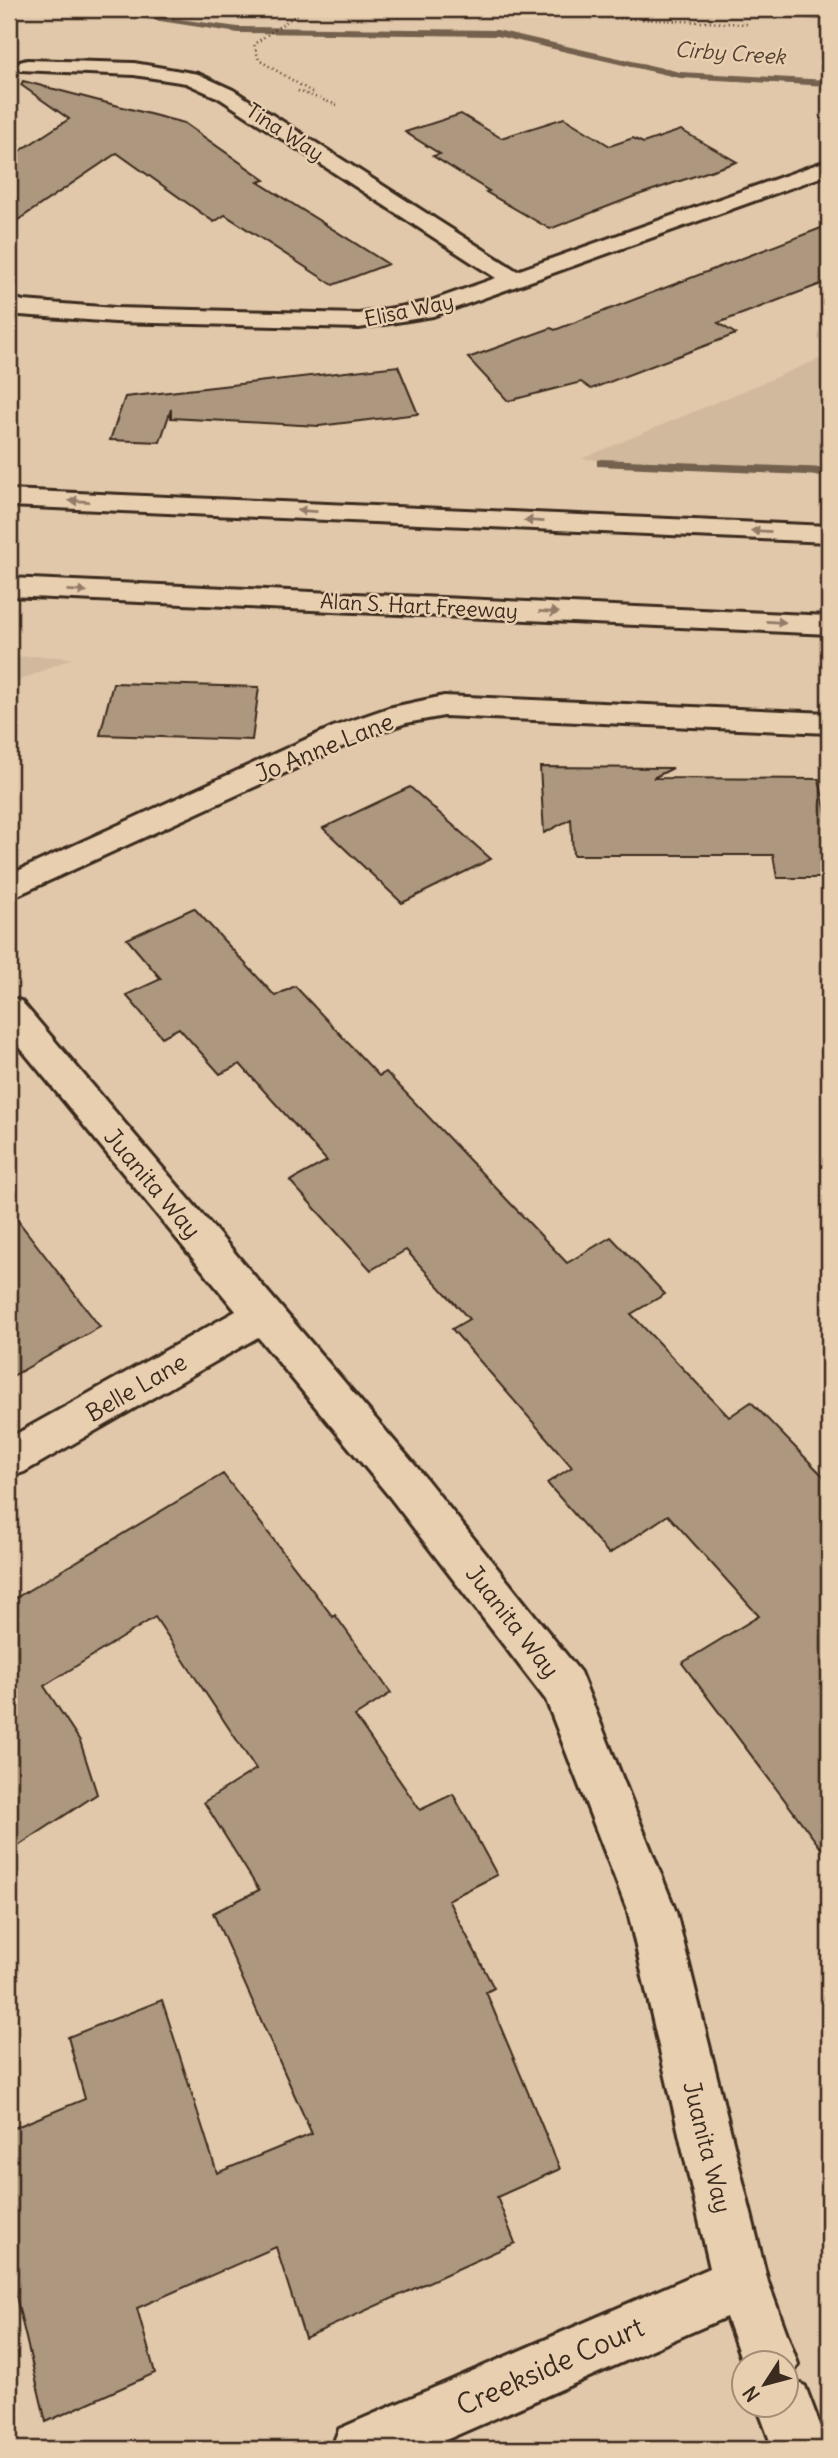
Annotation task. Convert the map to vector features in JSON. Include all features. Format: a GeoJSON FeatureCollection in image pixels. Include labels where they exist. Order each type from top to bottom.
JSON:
{"type":"FeatureCollection","features":[{"type":"Feature","properties":{"kind":"main road"},"geometry":{"type":"LineString","coordinates":[[783,9],[829,11]]}},
{"type":"Feature","properties":{"kind":"main road","name":"Tina Way"},"geometry":{"type":"LineString","coordinates":[[16,45],[21,74],[134,69],[191,78],[226,94],[515,280]]}},
{"type":"Feature","properties":{"kind":"main road","name":"Elisa Way"},"geometry":{"type":"LineString","coordinates":[[9,303],[20,308],[116,315],[359,321],[433,309],[829,167]]}},
{"type":"Feature","properties":{"kind":"main road"},"geometry":{"type":"LineString","coordinates":[[9,498],[829,534]]}},
{"type":"Feature","properties":{"kind":"main road","name":"Alan S. Hart Freeway"},"geometry":{"type":"LineString","coordinates":[[9,587],[829,625]]}},
{"type":"Feature","properties":{"kind":"main road","name":"Jo Anne Lane"},"geometry":{"type":"LineString","coordinates":[[9,888],[344,734],[399,715],[444,705],[829,723]]}},
{"type":"Feature","properties":{"kind":"main road","name":"Juanita Way"},"geometry":{"type":"LineString","coordinates":[[9,1010],[404,1483],[564,1687],[652,1912],[741,2282],[765,2350]]}},
{"type":"Feature","properties":{"kind":"main road","name":"Belle Lane"},"geometry":{"type":"LineString","coordinates":[[9,1459],[263,1315]]}},
{"type":"Feature","properties":{"kind":"main road","name":"Creekside Court"},"geometry":{"type":"LineString","coordinates":[[359,2449],[741,2282]]}},
{"type":"Feature","properties":{"kind":"main road"},"geometry":{"type":"LineString","coordinates":[[790,2420],[801,2449]]}},
{"type":"Feature","properties":{"kind":"path"},"geometry":{"type":"LineString","coordinates":[[263,39],[305,9]]}},
{"type":"Feature","properties":{"kind":"path"},"geometry":{"type":"LineString","coordinates":[[526,9],[567,16],[753,24]]}},
{"type":"Feature","properties":{"kind":"shaded area"},"geometry":{"type":"Polygon","coordinates":[[[829,355],[829,470],[581,459],[829,355]]]}},
{"type":"Feature","properties":{"kind":"shaded area"},"geometry":{"type":"Polygon","coordinates":[[[9,657],[72,658],[9,685],[9,657]]]}},
{"type":"Feature","properties":{"kind":"building"},"geometry":{"type":"Polygon","coordinates":[[[23,81],[184,123],[265,180],[258,182],[388,264],[333,285],[225,215],[214,222],[117,153],[9,226],[9,158],[69,119],[21,85],[23,81]]]}},
{"type":"Feature","properties":{"kind":"building"},"geometry":{"type":"Polygon","coordinates":[[[461,114],[501,138],[564,118],[610,146],[633,138],[643,143],[681,130],[737,162],[635,196],[550,229],[486,192],[489,191],[433,156],[440,154],[405,132],[461,114]]]}},
{"type":"Feature","properties":{"kind":"building"},"geometry":{"type":"Polygon","coordinates":[[[829,225],[829,281],[718,323],[736,334],[591,389],[581,382],[508,401],[468,358],[551,328],[555,330],[829,225]]]}},
{"type":"Feature","properties":{"kind":"building"},"geometry":{"type":"Polygon","coordinates":[[[398,366],[418,414],[319,426],[171,418],[171,409],[160,442],[110,440],[125,397],[398,366]]]}},
{"type":"Feature","properties":{"kind":"building"},"geometry":{"type":"Polygon","coordinates":[[[113,683],[259,687],[252,740],[100,735],[113,683]]]}},
{"type":"Feature","properties":{"kind":"building"},"geometry":{"type":"Polygon","coordinates":[[[540,767],[673,768],[653,778],[819,779],[829,828],[829,878],[777,878],[773,855],[573,855],[571,819],[544,833],[540,767]]]}},
{"type":"Feature","properties":{"kind":"building"},"geometry":{"type":"Polygon","coordinates":[[[410,787],[491,859],[402,903],[323,828],[410,787]]]}},
{"type":"Feature","properties":{"kind":"building"},"geometry":{"type":"Polygon","coordinates":[[[194,908],[275,996],[295,986],[379,1076],[386,1072],[567,1263],[611,1237],[665,1294],[631,1314],[729,1417],[751,1402],[829,1482],[829,1859],[682,1663],[759,1616],[668,1515],[609,1554],[547,1483],[572,1467],[452,1329],[469,1319],[406,1250],[371,1270],[290,1181],[327,1161],[240,1064],[220,1074],[179,1028],[162,1037],[126,995],[161,979],[127,939],[194,908]]]}},
{"type":"Feature","properties":{"kind":"building"},"geometry":{"type":"Polygon","coordinates":[[[9,1209],[100,1327],[9,1378],[9,1209]]]}},
{"type":"Feature","properties":{"kind":"building"},"geometry":{"type":"Polygon","coordinates":[[[223,1474],[333,1617],[335,1615],[391,1693],[355,1716],[420,1810],[453,1794],[497,1875],[448,1900],[494,1988],[486,1992],[560,2169],[497,2197],[515,2243],[305,2338],[276,2247],[137,2308],[155,2373],[46,2422],[9,2267],[9,2130],[85,2099],[68,2037],[162,2000],[217,2173],[312,2134],[213,1913],[259,1890],[204,1802],[256,1769],[155,1617],[44,1686],[80,1741],[97,1794],[9,1852],[9,1602],[223,1474]]]}},
{"type":"Feature","properties":{"kind":"waterway","name":"Cirby Creek"},"geometry":{"type":"LineString","coordinates":[[87,9],[238,30],[497,33],[680,75],[829,83]]}},
{"type":"Feature","properties":{"kind":"waterway"},"geometry":{"type":"LineString","coordinates":[[601,463],[829,472]]}}]}
